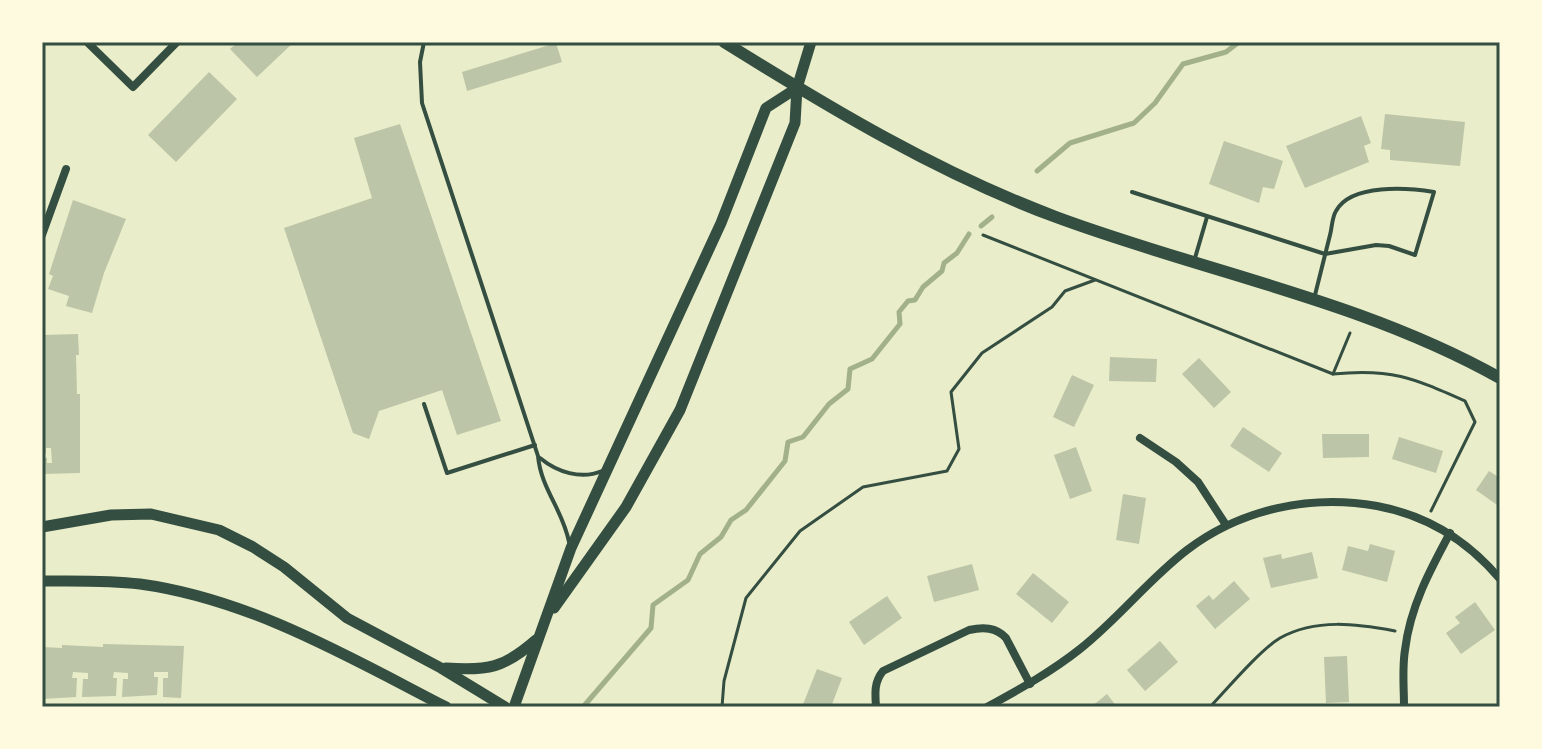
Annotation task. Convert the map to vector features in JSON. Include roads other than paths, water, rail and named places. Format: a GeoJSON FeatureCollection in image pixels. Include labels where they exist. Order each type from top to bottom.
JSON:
{"type":"FeatureCollection","features":[{"type":"Feature","properties":{"kind":"main road"},"geometry":{"type":"LineString","coordinates":[[724,42],[911,153],[1006,197],[1057,217],[1314,298],[1383,323],[1500,378]]}},
{"type":"Feature","properties":{"kind":"street"},"geometry":{"type":"LineString","coordinates":[[87,42],[133,87],[177,42]]}},
{"type":"Feature","properties":{"kind":"street"},"geometry":{"type":"LineString","coordinates":[[514,707],[536,639],[547,618],[626,507],[680,410],[795,123],[797,88],[811,42]]}},
{"type":"Feature","properties":{"kind":"street"},"geometry":{"type":"LineString","coordinates":[[547,618],[571,548],[721,223],[766,108],[797,88]]}},
{"type":"Feature","properties":{"kind":"street"},"geometry":{"type":"LineString","coordinates":[[42,235],[66,169]]}},
{"type":"Feature","properties":{"kind":"street"},"geometry":{"type":"LineString","coordinates":[[1140,438],[1176,462],[1198,482],[1226,525]]}},
{"type":"Feature","properties":{"kind":"street"},"geometry":{"type":"LineString","coordinates":[[987,707],[1030,684],[1082,647],[1187,550],[1226,525],[1284,506],[1326,502],[1364,504],[1401,511],[1450,533],[1500,579]]}},
{"type":"Feature","properties":{"kind":"street"},"geometry":{"type":"LineString","coordinates":[[42,527],[111,515],[151,514],[219,530],[284,567],[347,618],[441,668],[505,707]]}},
{"type":"Feature","properties":{"kind":"street"},"geometry":{"type":"LineString","coordinates":[[1404,707],[1404,652],[1408,633],[1425,579],[1450,533]]}},
{"type":"Feature","properties":{"kind":"street"},"geometry":{"type":"LineString","coordinates":[[42,581],[141,585],[217,602],[316,640],[446,707]]}},
{"type":"Feature","properties":{"kind":"street"},"geometry":{"type":"LineString","coordinates":[[876,707],[875,687],[883,671],[979,628],[1001,633],[1011,645],[1030,684]]}},
{"type":"Feature","properties":{"kind":"street"},"geometry":{"type":"LineString","coordinates":[[441,668],[472,670],[492,667],[515,658],[536,639]]}},
{"type":"Feature","properties":{"kind":"street"},"geometry":{"type":"LineString","coordinates":[[418,692],[433,707]]}},
{"type":"Feature","properties":{"kind":"lane"},"geometry":{"type":"LineString","coordinates":[[424,42],[420,62],[422,103],[535,445],[540,471],[550,498],[565,521],[571,548]]}},
{"type":"Feature","properties":{"kind":"lane"},"geometry":{"type":"LineString","coordinates":[[1132,192],[1325,254],[1376,245],[1415,255],[1434,192],[1405,187],[1382,188],[1360,194],[1344,203],[1336,211],[1325,254],[1314,298]]}},
{"type":"Feature","properties":{"kind":"lane"},"geometry":{"type":"LineString","coordinates":[[1194,261],[1207,217]]}},
{"type":"Feature","properties":{"kind":"lane"},"geometry":{"type":"LineString","coordinates":[[424,404],[447,473],[535,445]]}},
{"type":"Feature","properties":{"kind":"lane"},"geometry":{"type":"LineString","coordinates":[[538,456],[550,466],[575,475],[592,475],[609,469]]}},
{"type":"Feature","properties":{"kind":"waterway"},"geometry":{"type":"LineString","coordinates":[[1037,171],[1070,143],[1134,123],[1155,103],[1183,64],[1226,52],[1239,42]]}},
{"type":"Feature","properties":{"kind":"waterway"},"geometry":{"type":"LineString","coordinates":[[981,226],[992,217]]}},
{"type":"Feature","properties":{"kind":"waterway"},"geometry":{"type":"LineString","coordinates":[[583,707],[651,628],[653,605],[688,580],[700,554],[721,537],[731,520],[746,510],[785,461],[788,442],[803,437],[829,404],[848,389],[850,369],[872,359],[900,324],[899,312],[942,271],[944,263],[957,253],[969,234]]}}]}
